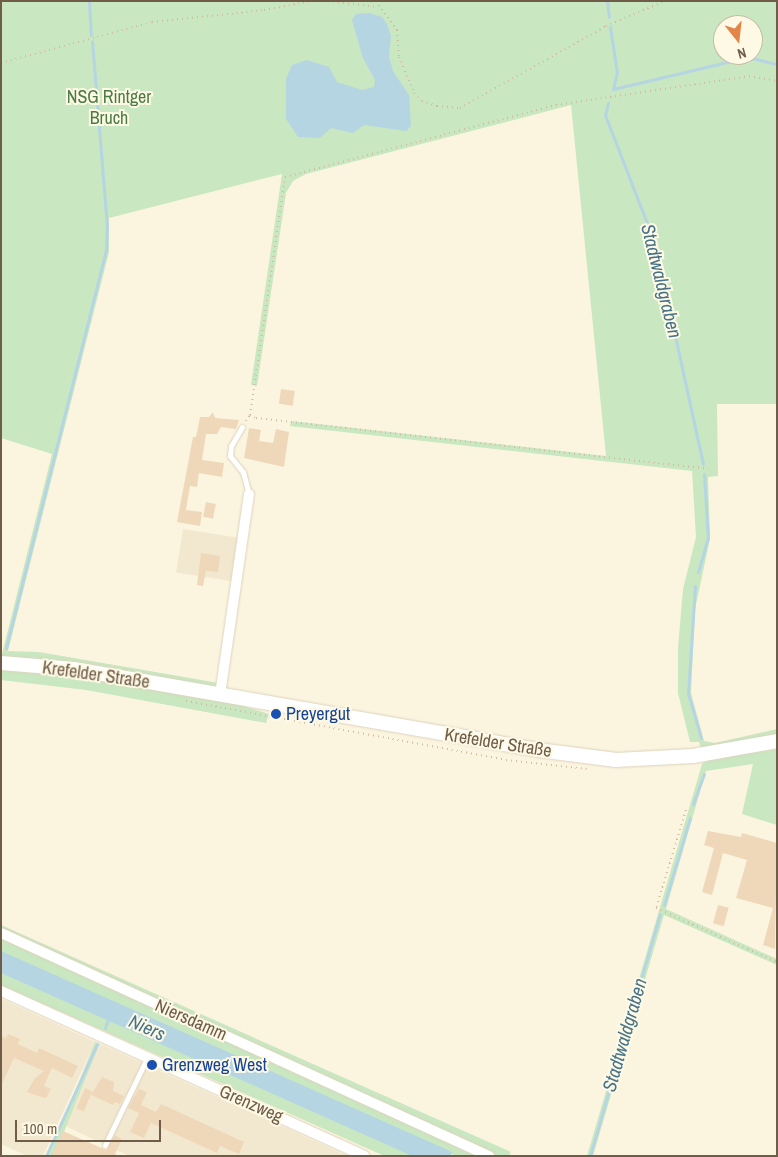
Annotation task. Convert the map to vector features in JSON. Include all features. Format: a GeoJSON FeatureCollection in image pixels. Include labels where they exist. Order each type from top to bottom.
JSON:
{"type":"FeatureCollection","features":[{"type":"Feature","properties":{"kind":"main road","name":"Krefelder Straße"},"geometry":{"type":"LineString","coordinates":[[1,663],[74,669],[538,750],[616,760],[693,756],[777,741]]}},
{"type":"Feature","properties":{"kind":"street"},"geometry":{"type":"LineString","coordinates":[[220,695],[249,494]]}},
{"type":"Feature","properties":{"kind":"street","name":"Niersdamm"},"geometry":{"type":"LineString","coordinates":[[1,934],[489,1156]]}},
{"type":"Feature","properties":{"kind":"street","name":"Grenzweg"},"geometry":{"type":"LineString","coordinates":[[1,991],[364,1156]]}},
{"type":"Feature","properties":{"kind":"lane"},"geometry":{"type":"LineString","coordinates":[[242,428],[231,446],[230,456],[243,472],[249,494]]}},
{"type":"Feature","properties":{"kind":"lane"},"geometry":{"type":"LineString","coordinates":[[105,1145],[147,1057]]}},
{"type":"Feature","properties":{"kind":"path"},"geometry":{"type":"LineString","coordinates":[[1,63],[152,22],[264,10],[312,1]]}},
{"type":"Feature","properties":{"kind":"path"},"geometry":{"type":"LineString","coordinates":[[328,1],[378,7],[390,16],[397,30],[399,57],[414,93],[422,101],[436,106],[460,108],[606,26],[665,1]]}},
{"type":"Feature","properties":{"kind":"path"},"geometry":{"type":"LineString","coordinates":[[376,1],[378,7]]}},
{"type":"Feature","properties":{"kind":"path"},"geometry":{"type":"LineString","coordinates":[[242,428],[250,415],[285,178],[556,106],[749,76],[777,80]]}},
{"type":"Feature","properties":{"kind":"path"},"geometry":{"type":"LineString","coordinates":[[250,415],[256,418],[708,469]]}},
{"type":"Feature","properties":{"kind":"path"},"geometry":{"type":"LineString","coordinates":[[686,810],[656,908],[777,962]]}},
{"type":"Feature","properties":{"kind":"shaded area"},"geometry":{"type":"Polygon","coordinates":[[[183,529],[240,538],[233,582],[176,572],[183,529]]]}},
{"type":"Feature","properties":{"kind":"shaded area"},"geometry":{"type":"Polygon","coordinates":[[[1,999],[95,1042],[43,1156],[27,1156],[1,1144],[1,999]]]}},
{"type":"Feature","properties":{"kind":"shaded area"},"geometry":{"type":"Polygon","coordinates":[[[100,1044],[347,1156],[129,1156],[63,1125],[100,1044]]]}},
{"type":"Feature","properties":{"kind":"green space","name":"NSG Rintger Bruch"},"geometry":{"type":"Polygon","coordinates":[[[1,1],[777,1],[777,404],[717,404],[718,476],[708,477],[710,539],[695,609],[691,693],[704,741],[715,743],[777,729],[777,737],[702,751],[699,742],[690,742],[678,693],[678,648],[683,589],[696,537],[692,471],[290,426],[291,421],[606,456],[571,105],[306,174],[293,181],[286,193],[257,386],[251,385],[282,174],[109,218],[109,252],[8,651],[39,652],[219,683],[213,687],[1,658],[52,454],[1,438],[1,1]]]}},
{"type":"Feature","properties":{"kind":"green space"},"geometry":{"type":"Polygon","coordinates":[[[1,669],[72,675],[240,705],[269,714],[266,723],[86,690],[1,680],[1,669]]]}},
{"type":"Feature","properties":{"kind":"green space"},"geometry":{"type":"Polygon","coordinates":[[[777,749],[777,825],[742,814],[753,764],[706,771],[666,909],[777,959],[777,965],[664,915],[593,1156],[587,1156],[702,764],[708,760],[777,749]]]}},
{"type":"Feature","properties":{"kind":"green space"},"geometry":{"type":"Polygon","coordinates":[[[1,925],[511,1152],[509,1156],[456,1156],[1,953],[1,925]]]}},
{"type":"Feature","properties":{"kind":"green space"},"geometry":{"type":"Polygon","coordinates":[[[1,971],[410,1153],[409,1156],[385,1156],[1,985],[1,971]]]}},
{"type":"Feature","properties":{"kind":"green space"},"geometry":{"type":"Polygon","coordinates":[[[95,1042],[100,1044],[54,1156],[49,1156],[95,1042]]]}},
{"type":"Feature","properties":{"kind":"water"},"geometry":{"type":"Polygon","coordinates":[[[369,13],[382,17],[387,24],[391,36],[389,57],[393,71],[409,95],[411,126],[406,131],[364,125],[353,133],[331,128],[320,138],[298,137],[286,119],[286,79],[292,65],[307,60],[329,67],[337,82],[362,90],[374,87],[375,80],[363,58],[352,20],[356,14],[369,13]]]}},
{"type":"Feature","properties":{"kind":"water","name":"Niers"},"geometry":{"type":"Polygon","coordinates":[[[1,951],[452,1152],[450,1156],[412,1156],[1,973],[1,951]]]}},
{"type":"Feature","properties":{"kind":"building"},"geometry":{"type":"Polygon","coordinates":[[[281,389],[295,391],[293,406],[279,404],[281,389]]]}},
{"type":"Feature","properties":{"kind":"building"},"geometry":{"type":"Polygon","coordinates":[[[213,412],[215,418],[239,420],[236,429],[221,427],[217,434],[206,434],[202,460],[224,463],[222,477],[199,473],[197,487],[190,486],[186,510],[202,512],[200,526],[177,522],[193,437],[196,437],[200,417],[209,417],[213,412]]]}},
{"type":"Feature","properties":{"kind":"building"},"geometry":{"type":"Polygon","coordinates":[[[249,428],[261,430],[259,441],[273,443],[276,429],[289,432],[284,467],[244,458],[249,428]]]}},
{"type":"Feature","properties":{"kind":"building"},"geometry":{"type":"Polygon","coordinates":[[[206,502],[216,504],[213,519],[203,517],[206,502]]]}},
{"type":"Feature","properties":{"kind":"building"},"geometry":{"type":"Polygon","coordinates":[[[201,553],[220,556],[218,572],[206,571],[203,586],[197,585],[201,553]]]}},
{"type":"Feature","properties":{"kind":"building"},"geometry":{"type":"Polygon","coordinates":[[[708,831],[741,837],[742,833],[777,843],[775,949],[763,945],[773,908],[736,898],[747,860],[723,853],[712,895],[702,892],[714,848],[704,845],[708,831]]]}},
{"type":"Feature","properties":{"kind":"building"},"geometry":{"type":"Polygon","coordinates":[[[718,905],[729,908],[724,926],[713,923],[718,905]]]}},
{"type":"Feature","properties":{"kind":"building"},"geometry":{"type":"Polygon","coordinates":[[[8,1034],[20,1039],[18,1044],[37,1053],[39,1048],[78,1066],[72,1078],[52,1068],[44,1086],[51,1089],[46,1098],[35,1095],[27,1092],[35,1078],[44,1071],[14,1058],[1,1086],[1,1036],[6,1038],[8,1034]]]}},
{"type":"Feature","properties":{"kind":"building"},"geometry":{"type":"Polygon","coordinates":[[[102,1077],[114,1082],[113,1091],[124,1096],[120,1104],[115,1102],[113,1105],[91,1095],[102,1077]]]}},
{"type":"Feature","properties":{"kind":"building"},"geometry":{"type":"Polygon","coordinates":[[[85,1088],[92,1091],[84,1111],[76,1108],[85,1088]]]}},
{"type":"Feature","properties":{"kind":"building"},"geometry":{"type":"Polygon","coordinates":[[[139,1089],[147,1092],[141,1105],[156,1112],[161,1104],[244,1142],[239,1154],[220,1146],[217,1153],[151,1123],[144,1138],[130,1132],[139,1113],[128,1108],[139,1089]]]}},
{"type":"Feature","properties":{"kind":"building"},"geometry":{"type":"Polygon","coordinates":[[[63,1131],[106,1150],[115,1135],[122,1139],[115,1154],[119,1156],[52,1156],[63,1131]]]}},
{"type":"Feature","properties":{"kind":"waterway"},"geometry":{"type":"LineString","coordinates":[[89,1],[91,35]]}},
{"type":"Feature","properties":{"kind":"waterway","name":"Stadtwaldgraben"},"geometry":{"type":"LineString","coordinates":[[607,1],[609,17]]}},
{"type":"Feature","properties":{"kind":"waterway"},"geometry":{"type":"LineString","coordinates":[[610,27],[617,72],[613,89],[748,57],[777,64]]}},
{"type":"Feature","properties":{"kind":"waterway"},"geometry":{"type":"LineString","coordinates":[[6,648],[106,251],[107,227],[92,42]]}},
{"type":"Feature","properties":{"kind":"waterway","name":"Stadtwaldgraben"},"geometry":{"type":"LineString","coordinates":[[608,103],[605,115],[655,244],[703,464]]}},
{"type":"Feature","properties":{"kind":"waterway","name":"Stadtwaldgraben"},"geometry":{"type":"LineString","coordinates":[[698,572],[708,538],[704,474]]}},
{"type":"Feature","properties":{"kind":"waterway","name":"Stadtwaldgraben"},"geometry":{"type":"LineString","coordinates":[[695,586],[688,693],[701,738]]}},
{"type":"Feature","properties":{"kind":"waterway","name":"Stadtwaldgraben"},"geometry":{"type":"LineString","coordinates":[[693,804],[704,774]]}},
{"type":"Feature","properties":{"kind":"waterway","name":"Stadtwaldgraben"},"geometry":{"type":"LineString","coordinates":[[664,905],[690,818]]}},
{"type":"Feature","properties":{"kind":"waterway","name":"Stadtwaldgraben"},"geometry":{"type":"LineString","coordinates":[[590,1156],[660,914]]}},
{"type":"Feature","properties":{"kind":"waterway"},"geometry":{"type":"LineString","coordinates":[[105,1028],[109,1017]]}},
{"type":"Feature","properties":{"kind":"waterway"},"geometry":{"type":"LineString","coordinates":[[46,1156],[97,1044]]}},
{"type":"Feature","properties":{"kind":"place","name":"Preyergut"},"geometry":{"type":"Point","coordinates":[276,714]}},
{"type":"Feature","properties":{"kind":"place","name":"Grenzweg West"},"geometry":{"type":"Point","coordinates":[152,1065]}}]}
